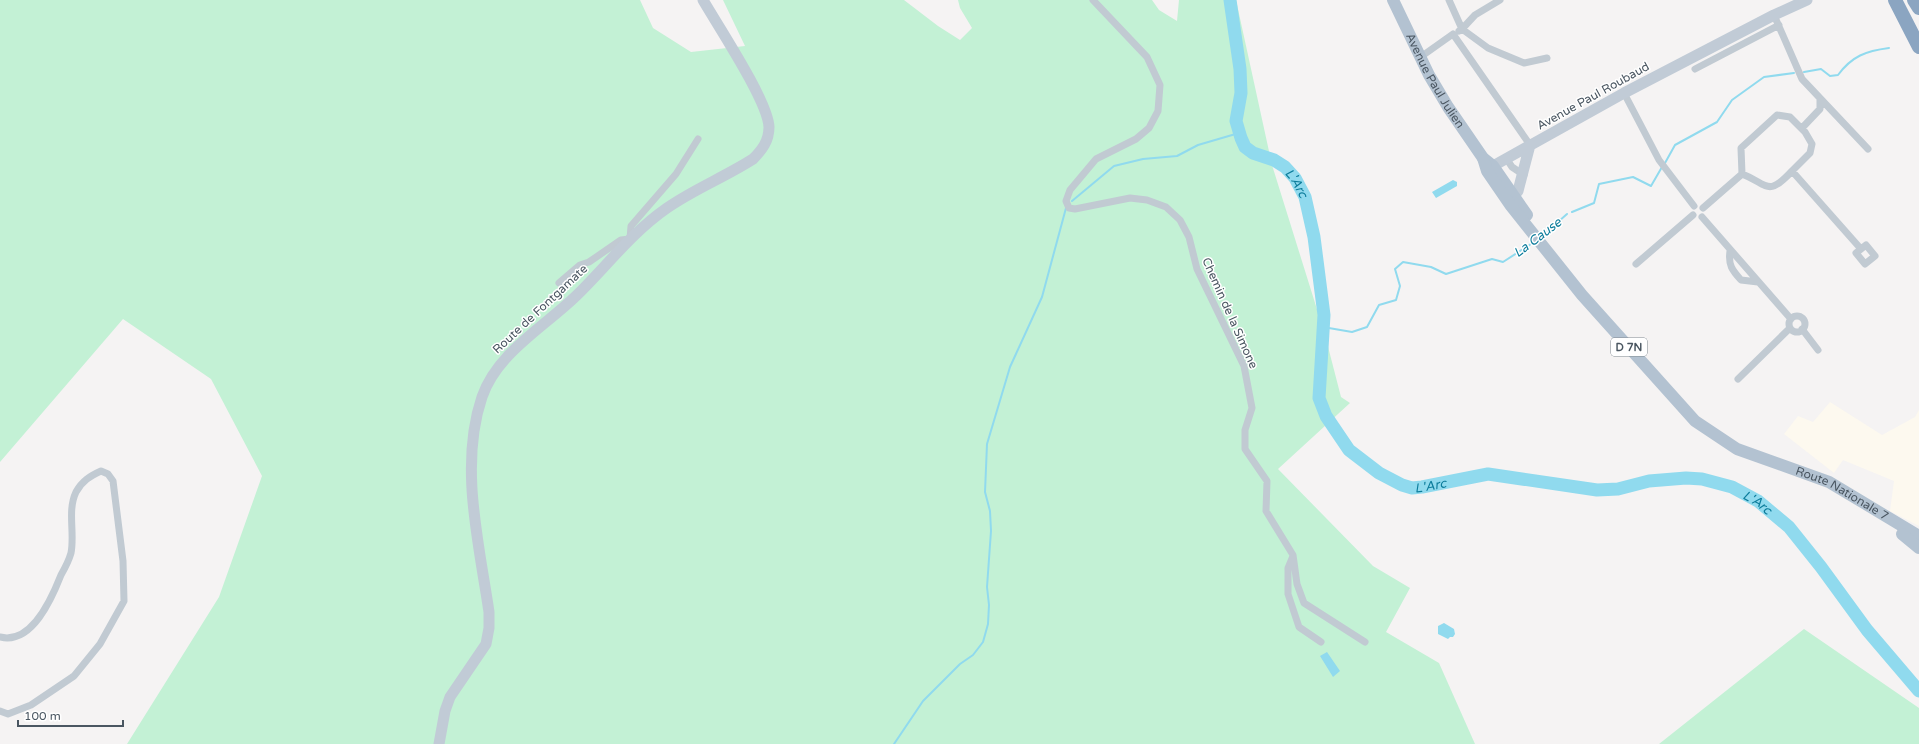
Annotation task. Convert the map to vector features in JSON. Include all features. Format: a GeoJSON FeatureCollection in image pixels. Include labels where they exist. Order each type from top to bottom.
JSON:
{"type":"FeatureCollection","features":[{"type":"Feature","properties":{"kind":"highway"},"geometry":{"type":"LineString","coordinates":[[1895,0],[1919,47]]}},
{"type":"Feature","properties":{"kind":"highway"},"geometry":{"type":"LineString","coordinates":[[1914,0],[1919,8]]}},
{"type":"Feature","properties":{"kind":"main road","name":"Avenue Paul Julien"},"geometry":{"type":"LineString","coordinates":[[1393,0],[1422,56],[1429,74],[1448,107],[1483,158],[1511,206],[1538,237],[1582,295],[1695,421],[1737,449],[1802,473]]}},
{"type":"Feature","properties":{"kind":"main road","name":"Avenue Paul Julien"},"geometry":{"type":"LineString","coordinates":[[1490,171],[1514,196],[1538,237]]}},
{"type":"Feature","properties":{"kind":"main road","name":"Route Nationale 7"},"geometry":{"type":"LineString","coordinates":[[1802,473],[1829,482],[1919,536]]}},
{"type":"Feature","properties":{"kind":"main road","name":"Route Nationale 7"},"geometry":{"type":"LineString","coordinates":[[1802,473],[1900,533],[1919,548]]}},
{"type":"Feature","properties":{"kind":"street","name":"Route de Fontgamate"},"geometry":{"type":"LineString","coordinates":[[439,744],[445,711],[450,697],[486,644],[489,628],[489,612],[475,512],[472,478],[474,433],[482,397],[489,380],[499,366],[576,296],[630,238],[666,209],[753,159],[762,150],[768,139],[769,126],[760,100],[703,0]]}},
{"type":"Feature","properties":{"kind":"street","name":"Chemin de la Simone"},"geometry":{"type":"LineString","coordinates":[[1093,0],[1147,57],[1160,85],[1158,111],[1149,128],[1136,139],[1096,159],[1070,190],[1066,201],[1069,208],[1074,209],[1130,198],[1147,200],[1166,207],[1180,220],[1189,237],[1197,269],[1244,366],[1252,408],[1245,430],[1245,449],[1267,480],[1266,511],[1293,556],[1297,584],[1304,603],[1365,642]]}},
{"type":"Feature","properties":{"kind":"street"},"geometry":{"type":"LineString","coordinates":[[1448,0],[1462,30],[1488,48],[1524,63],[1547,58]]}},
{"type":"Feature","properties":{"kind":"street"},"geometry":{"type":"LineString","coordinates":[[1422,56],[1453,34],[1462,30],[1475,15],[1500,0]]}},
{"type":"Feature","properties":{"kind":"street","name":"Avenue Paul Roubaud"},"geometry":{"type":"LineString","coordinates":[[1490,171],[1506,158],[1624,93],[1709,55],[1776,20],[1807,0]]}},
{"type":"Feature","properties":{"kind":"street"},"geometry":{"type":"LineString","coordinates":[[1776,20],[1802,79],[1820,100],[1868,149]]}},
{"type":"Feature","properties":{"kind":"street"},"geometry":{"type":"LineString","coordinates":[[1453,34],[1530,145],[1524,175],[1518,191],[1514,196]]}},
{"type":"Feature","properties":{"kind":"street","name":"Avenue Paul Roubaud"},"geometry":{"type":"LineString","coordinates":[[1695,69],[1709,55]]}},
{"type":"Feature","properties":{"kind":"street"},"geometry":{"type":"LineString","coordinates":[[1624,93],[1659,160],[1694,206]]}},
{"type":"Feature","properties":{"kind":"street"},"geometry":{"type":"LineString","coordinates":[[1802,128],[1820,109],[1820,100]]}},
{"type":"Feature","properties":{"kind":"street"},"geometry":{"type":"LineString","coordinates":[[1778,115],[1790,117],[1802,128],[1812,144],[1810,153],[1775,186],[1765,187],[1752,178],[1742,174],[1741,148],[1778,115]]}},
{"type":"Feature","properties":{"kind":"street"},"geometry":{"type":"LineString","coordinates":[[559,283],[580,265],[589,262],[621,240],[630,238],[631,226],[676,174],[698,139]]}},
{"type":"Feature","properties":{"kind":"street"},"geometry":{"type":"LineString","coordinates":[[1506,158],[1512,167],[1524,175]]}},
{"type":"Feature","properties":{"kind":"street"},"geometry":{"type":"LineString","coordinates":[[1792,171],[1861,249]]}},
{"type":"Feature","properties":{"kind":"street"},"geometry":{"type":"LineString","coordinates":[[1702,216],[1704,208],[1742,174]]}},
{"type":"Feature","properties":{"kind":"street"},"geometry":{"type":"LineString","coordinates":[[1694,206],[1700,205],[1704,208]]}},
{"type":"Feature","properties":{"kind":"street"},"geometry":{"type":"LineString","coordinates":[[1694,206],[1691,211],[1693,215],[1696,218],[1702,216]]}},
{"type":"Feature","properties":{"kind":"street"},"geometry":{"type":"LineString","coordinates":[[1636,264],[1693,215]]}},
{"type":"Feature","properties":{"kind":"street"},"geometry":{"type":"LineString","coordinates":[[1702,216],[1730,251],[1790,319],[1790,328]]}},
{"type":"Feature","properties":{"kind":"street"},"geometry":{"type":"LineString","coordinates":[[1730,251],[1730,266],[1741,280],[1758,282]]}},
{"type":"Feature","properties":{"kind":"street"},"geometry":{"type":"LineString","coordinates":[[1790,319],[1795,316],[1802,318],[1804,325],[1802,329]]}},
{"type":"Feature","properties":{"kind":"street"},"geometry":{"type":"LineString","coordinates":[[1790,328],[1797,331],[1802,329]]}},
{"type":"Feature","properties":{"kind":"street"},"geometry":{"type":"LineString","coordinates":[[1738,379],[1790,328]]}},
{"type":"Feature","properties":{"kind":"street"},"geometry":{"type":"LineString","coordinates":[[1802,329],[1818,350]]}},
{"type":"Feature","properties":{"kind":"street"},"geometry":{"type":"LineString","coordinates":[[0,637],[6,638],[21,634],[37,621],[51,599],[70,554],[72,541],[71,512],[76,493],[86,478],[101,471],[108,474],[113,481],[123,560],[124,601],[100,644],[74,676],[30,705],[8,714],[0,711]]}},
{"type":"Feature","properties":{"kind":"street"},"geometry":{"type":"LineString","coordinates":[[1293,556],[1288,568],[1288,594],[1299,627],[1321,642]]}},
{"type":"Feature","properties":{"kind":"shaded area"},"geometry":{"type":"Polygon","coordinates":[[[1830,402],[1882,435],[1915,417],[1919,410],[1919,526],[1890,511],[1894,481],[1843,460],[1834,473],[1784,434],[1798,416],[1813,422],[1830,402]]]}},
{"type":"Feature","properties":{"kind":"green space"},"geometry":{"type":"Polygon","coordinates":[[[0,0],[640,0],[653,28],[691,52],[745,46],[723,0],[904,0],[938,26],[960,40],[972,28],[960,8],[958,0],[1152,0],[1159,10],[1177,21],[1179,0],[1236,0],[1272,165],[1325,335],[1341,397],[1350,403],[1278,469],[1373,566],[1410,588],[1386,632],[1439,663],[1475,744],[127,744],[219,597],[262,476],[211,379],[123,319],[0,462],[0,0]]]}},
{"type":"Feature","properties":{"kind":"green space"},"geometry":{"type":"Polygon","coordinates":[[[1804,629],[1919,708],[1919,744],[1659,744],[1804,629]]]}},
{"type":"Feature","properties":{"kind":"water"},"geometry":{"type":"Polygon","coordinates":[[[1453,180],[1457,182],[1457,186],[1436,198],[1432,192],[1453,180]]]}},
{"type":"Feature","properties":{"kind":"water"},"geometry":{"type":"Polygon","coordinates":[[[1444,623],[1454,629],[1455,634],[1453,637],[1448,639],[1438,634],[1438,626],[1444,623]]]}},
{"type":"Feature","properties":{"kind":"water"},"geometry":{"type":"Polygon","coordinates":[[[1327,652],[1340,671],[1333,677],[1320,656],[1327,652]]]}},
{"type":"Feature","properties":{"kind":"waterway","name":"L'Arc"},"geometry":{"type":"LineString","coordinates":[[1230,0],[1240,69],[1241,93],[1236,121],[1245,147],[1253,153],[1274,160],[1285,167],[1295,178],[1305,197],[1314,237],[1324,315],[1319,398],[1326,416],[1349,450],[1379,473],[1402,485],[1412,488],[1488,474],[1597,490],[1618,489],[1649,481],[1686,478],[1702,479],[1732,487],[1758,501],[1789,527],[1821,567],[1867,630],[1919,691]]}},
{"type":"Feature","properties":{"kind":"waterway","name":"La Cause"},"geometry":{"type":"LineString","coordinates":[[1804,72],[1821,69],[1830,76],[1838,75],[1854,59],[1866,53],[1889,48]]}},
{"type":"Feature","properties":{"kind":"waterway","name":"La Cause"},"geometry":{"type":"LineString","coordinates":[[1665,163],[1675,145],[1717,122],[1732,100],[1764,77],[1794,73]]}},
{"type":"Feature","properties":{"kind":"waterway"},"geometry":{"type":"LineString","coordinates":[[1072,201],[1114,166],[1143,159],[1177,156],[1198,145],[1239,133]]}},
{"type":"Feature","properties":{"kind":"waterway","name":"La Cause"},"geometry":{"type":"LineString","coordinates":[[1572,212],[1594,203],[1599,184],[1633,177],[1651,186],[1662,167]]}},
{"type":"Feature","properties":{"kind":"waterway"},"geometry":{"type":"LineString","coordinates":[[894,744],[923,701],[960,664],[973,655],[983,642],[988,624],[989,605],[987,587],[991,531],[990,511],[985,492],[987,444],[1010,367],[1042,297],[1066,208]]}},
{"type":"Feature","properties":{"kind":"waterway","name":"La Cause"},"geometry":{"type":"LineString","coordinates":[[1541,237],[1567,214]]}},
{"type":"Feature","properties":{"kind":"waterway","name":"La Cause"},"geometry":{"type":"LineString","coordinates":[[1323,327],[1352,332],[1367,327],[1379,305],[1396,300],[1400,286],[1395,269],[1403,262],[1431,267],[1446,274],[1492,259],[1503,262],[1534,242]]}}]}
